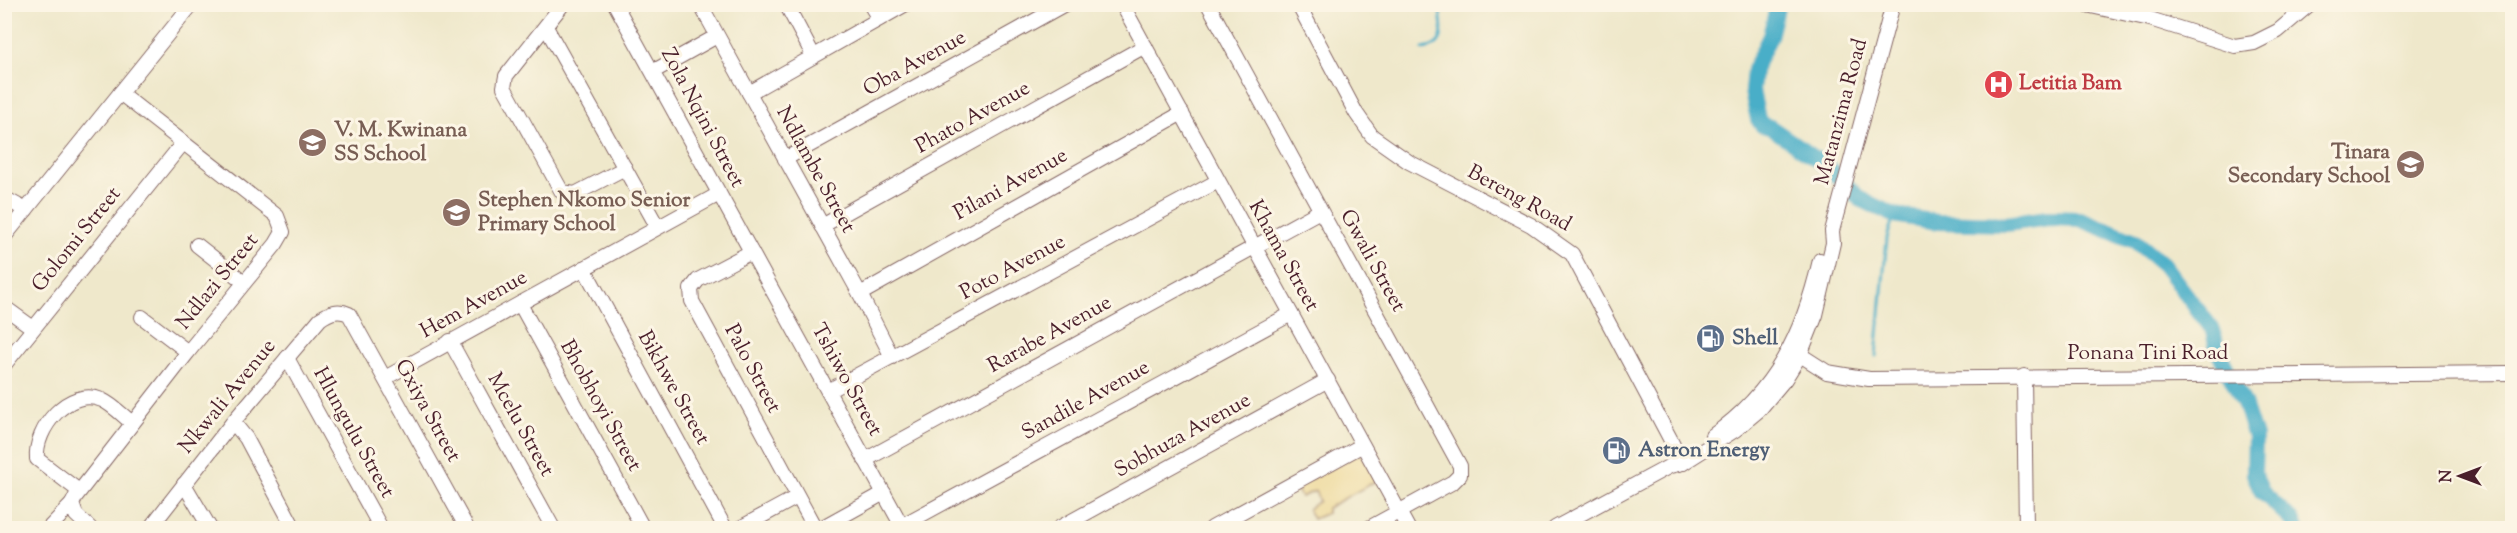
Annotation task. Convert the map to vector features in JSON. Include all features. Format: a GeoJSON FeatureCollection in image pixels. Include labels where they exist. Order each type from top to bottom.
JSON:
{"type":"FeatureCollection","features":[{"type":"Feature","properties":{"kind":"street"},"geometry":{"type":"LineString","coordinates":[[4,237],[192,4]]}},
{"type":"Feature","properties":{"kind":"street"},"geometry":{"type":"LineString","coordinates":[[563,4],[506,76],[504,87],[559,189],[566,194],[575,194],[625,168]]}},
{"type":"Feature","properties":{"kind":"street","name":"Zola Nqini Street"},"geometry":{"type":"LineString","coordinates":[[615,4],[654,71],[751,252]]}},
{"type":"Feature","properties":{"kind":"street","name":"Ndlambe Street"},"geometry":{"type":"LineString","coordinates":[[700,4],[860,294],[892,357]]}},
{"type":"Feature","properties":{"kind":"street"},"geometry":{"type":"LineString","coordinates":[[786,4],[813,56]]}},
{"type":"Feature","properties":{"kind":"street"},"geometry":{"type":"LineString","coordinates":[[870,4],[879,19]]}},
{"type":"Feature","properties":{"kind":"street"},"geometry":{"type":"LineString","coordinates":[[749,93],[906,4]]}},
{"type":"Feature","properties":{"kind":"street","name":"Oba Avenue"},"geometry":{"type":"LineString","coordinates":[[785,159],[1065,4]]}},
{"type":"Feature","properties":{"kind":"street","name":"Khama Street"},"geometry":{"type":"LineString","coordinates":[[1122,4],[1407,528]]}},
{"type":"Feature","properties":{"kind":"street","name":"Gwali Street"},"geometry":{"type":"LineString","coordinates":[[1208,4],[1460,466],[1458,479],[1398,513]]}},
{"type":"Feature","properties":{"kind":"street","name":"Bereng Road"},"geometry":{"type":"LineString","coordinates":[[1298,4],[1356,113],[1372,136],[1408,162],[1531,225],[1572,254],[1679,461]]}},
{"type":"Feature","properties":{"kind":"street","name":"Matanzima Road"},"geometry":{"type":"LineString","coordinates":[[1561,527],[1735,430],[1753,416],[1773,394],[1821,298],[1833,243],[1832,231],[1893,4]]}},
{"type":"Feature","properties":{"kind":"street"},"geometry":{"type":"LineString","coordinates":[[2082,4],[2150,19],[2220,42],[2240,46],[2278,32],[2310,4]]}},
{"type":"Feature","properties":{"kind":"street"},"geometry":{"type":"LineString","coordinates":[[546,27],[657,226]]}},
{"type":"Feature","properties":{"kind":"street"},"geometry":{"type":"LineString","coordinates":[[654,71],[717,36]]}},
{"type":"Feature","properties":{"kind":"street","name":"Phato Avenue"},"geometry":{"type":"LineString","coordinates":[[822,226],[1145,46]]}},
{"type":"Feature","properties":{"kind":"street","name":"Ndlazi Street"},"geometry":{"type":"LineString","coordinates":[[49,528],[72,504],[79,491],[276,244],[283,232],[277,216],[120,93]]}},
{"type":"Feature","properties":{"kind":"street","name":"Pilani Avenue"},"geometry":{"type":"LineString","coordinates":[[860,294],[1182,113]]}},
{"type":"Feature","properties":{"kind":"street","name":"Golomi Street"},"geometry":{"type":"LineString","coordinates":[[4,365],[183,142]]}},
{"type":"Feature","properties":{"kind":"street","name":"Poto Avenue"},"geometry":{"type":"LineString","coordinates":[[828,391],[1218,181]]}},
{"type":"Feature","properties":{"kind":"street","name":"Hem Avenue"},"geometry":{"type":"LineString","coordinates":[[385,378],[657,226],[719,194]]}},
{"type":"Feature","properties":{"kind":"street"},"geometry":{"type":"LineString","coordinates":[[4,198],[26,210]]}},
{"type":"Feature","properties":{"kind":"street","name":"Rarabe Avenue"},"geometry":{"type":"LineString","coordinates":[[865,460],[1320,211]]}},
{"type":"Feature","properties":{"kind":"street"},"geometry":{"type":"LineString","coordinates":[[197,245],[244,282]]}},
{"type":"Feature","properties":{"kind":"street","name":"Tshiwo Street"},"geometry":{"type":"LineString","coordinates":[[751,252],[902,527]]}},
{"type":"Feature","properties":{"kind":"street","name":"Palo Street"},"geometry":{"type":"LineString","coordinates":[[751,252],[698,280],[694,284],[691,295],[695,308],[815,528]]}},
{"type":"Feature","properties":{"kind":"street","name":"Bikhwe Street"},"geometry":{"type":"LineString","coordinates":[[584,268],[725,528]]}},
{"type":"Feature","properties":{"kind":"street","name":"Bhobhoyi Street"},"geometry":{"type":"LineString","coordinates":[[520,304],[643,528]]}},
{"type":"Feature","properties":{"kind":"street"},"geometry":{"type":"LineString","coordinates":[[4,307],[33,328]]}},
{"type":"Feature","properties":{"kind":"street","name":"Nkwali Avenue"},"geometry":{"type":"LineString","coordinates":[[150,528],[233,422],[323,317],[334,311],[349,314]]}},
{"type":"Feature","properties":{"kind":"street","name":"Gxiya Street"},"geometry":{"type":"LineString","coordinates":[[349,314],[467,528]]}},
{"type":"Feature","properties":{"kind":"street","name":"Sandile Avenue"},"geometry":{"type":"LineString","coordinates":[[902,527],[1291,314]]}},
{"type":"Feature","properties":{"kind":"street"},"geometry":{"type":"LineString","coordinates":[[142,317],[188,352]]}},
{"type":"Feature","properties":{"kind":"street","name":"Mcelu Street"},"geometry":{"type":"LineString","coordinates":[[450,341],[553,528]]}},
{"type":"Feature","properties":{"kind":"street","name":"Ponana Tini Road"},"geometry":{"type":"LineString","coordinates":[[1796,352],[1827,372],[1869,379],[2512,373]]}},
{"type":"Feature","properties":{"kind":"street","name":"Hlungulu Street"},"geometry":{"type":"LineString","coordinates":[[287,358],[381,528]]}},
{"type":"Feature","properties":{"kind":"street"},"geometry":{"type":"LineString","coordinates":[[2024,376],[2026,528]]}},
{"type":"Feature","properties":{"kind":"street","name":"Sobhuza Avenue"},"geometry":{"type":"LineString","coordinates":[[1059,528],[1328,380]]}},
{"type":"Feature","properties":{"kind":"street"},"geometry":{"type":"LineString","coordinates":[[79,491],[37,459],[36,446],[42,432],[69,401],[83,397],[102,400],[132,423]]}},
{"type":"Feature","properties":{"kind":"street"},"geometry":{"type":"LineString","coordinates":[[233,422],[246,438],[294,528]]}},
{"type":"Feature","properties":{"kind":"street"},"geometry":{"type":"LineString","coordinates":[[1212,528],[1361,446]]}},
{"type":"Feature","properties":{"kind":"street"},"geometry":{"type":"LineString","coordinates":[[184,484],[210,528]]}},
{"type":"Feature","properties":{"kind":"street"},"geometry":{"type":"LineString","coordinates":[[821,528],[884,493]]}},
{"type":"Feature","properties":{"kind":"street"},"geometry":{"type":"LineString","coordinates":[[740,528],[797,497]]}},
{"type":"Feature","properties":{"kind":"street"},"geometry":{"type":"LineString","coordinates":[[72,504],[76,515],[90,528]]}},
{"type":"Feature","properties":{"kind":"street"},"geometry":{"type":"LineString","coordinates":[[1370,528],[1398,513]]}},
{"type":"Feature","properties":{"kind":"sand"},"geometry":{"type":"Polygon","coordinates":[[[1358,454],[1364,456],[1378,480],[1327,508],[1327,513],[1313,519],[1308,509],[1319,501],[1315,491],[1301,497],[1295,487],[1358,454]]]}},
{"type":"Feature","properties":{"kind":"waterway"},"geometry":{"type":"LineString","coordinates":[[1423,49],[1437,44],[1440,40],[1442,34],[1440,9],[1443,4]]}},
{"type":"Feature","properties":{"kind":"waterway"},"geometry":{"type":"LineString","coordinates":[[1778,4],[1770,36],[1754,70],[1752,91],[1758,119],[1762,125],[1770,127],[1828,167],[1860,199],[1894,215],[1937,222],[2006,224],[2048,218],[2080,219],[2135,241],[2163,264],[2213,330],[2217,349],[2244,403],[2255,437],[2254,474],[2262,492],[2292,520],[2296,528]]}},
{"type":"Feature","properties":{"kind":"waterway"},"geometry":{"type":"LineString","coordinates":[[1876,356],[1887,238],[1894,215]]}},
{"type":"Feature","properties":{"kind":"place","name":"Letitia Bam"},"geometry":{"type":"Point","coordinates":[1998,84]}},
{"type":"Feature","properties":{"kind":"place","name":"V. M. Kwinana SS School"},"geometry":{"type":"Point","coordinates":[313,143]}},
{"type":"Feature","properties":{"kind":"place","name":"Tinara Secondary School"},"geometry":{"type":"Point","coordinates":[2411,165]}},
{"type":"Feature","properties":{"kind":"place","name":"Stephen Nkomo Senior Primary School"},"geometry":{"type":"Point","coordinates":[457,213]}},
{"type":"Feature","properties":{"kind":"place","name":"Shell"},"geometry":{"type":"Point","coordinates":[1711,339]}},
{"type":"Feature","properties":{"kind":"place","name":"Astron Energy"},"geometry":{"type":"Point","coordinates":[1617,451]}}]}
